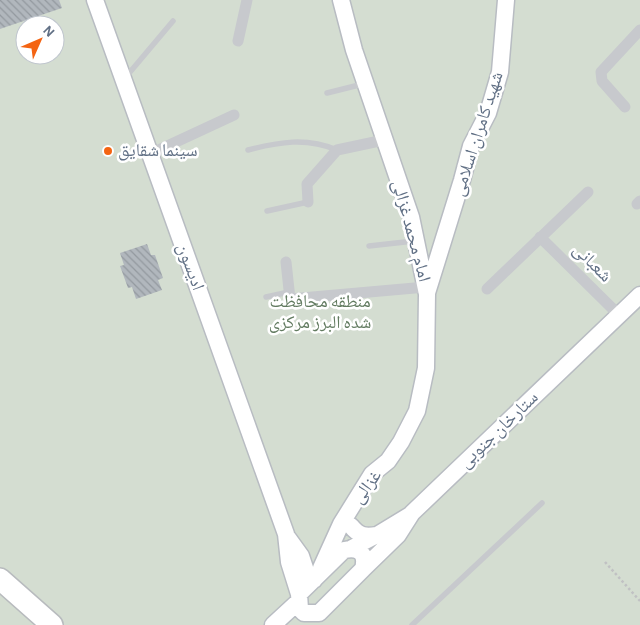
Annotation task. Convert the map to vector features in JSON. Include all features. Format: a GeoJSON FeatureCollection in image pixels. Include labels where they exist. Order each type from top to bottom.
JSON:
{"type":"FeatureCollection","features":[{"type":"Feature","properties":{"kind":"highway"},"geometry":{"type":"LineString","coordinates":[[0,579],[52,625]]}},
{"type":"Feature","properties":{"kind":"street","name":"ادیسون"},"geometry":{"type":"LineString","coordinates":[[95,0],[286,534],[289,562],[299,597]]}},
{"type":"Feature","properties":{"kind":"street"},"geometry":{"type":"LineString","coordinates":[[238,41],[247,0]]}},
{"type":"Feature","properties":{"kind":"street","name":"امام محمد غزالی"},"geometry":{"type":"LineString","coordinates":[[341,0],[354,50],[411,217],[426,290],[426,368],[417,411],[401,442],[388,461]]}},
{"type":"Feature","properties":{"kind":"street","name":"شهید کامران اسلامی"},"geometry":{"type":"LineString","coordinates":[[426,290],[462,180],[470,146],[488,113],[500,72],[506,0]]}},
{"type":"Feature","properties":{"kind":"street"},"geometry":{"type":"LineString","coordinates":[[624,107],[602,81],[601,72],[640,30]]}},
{"type":"Feature","properties":{"kind":"street"},"geometry":{"type":"LineString","coordinates":[[150,154],[234,115]]}},
{"type":"Feature","properties":{"kind":"street"},"geometry":{"type":"LineString","coordinates":[[308,202],[308,184],[337,150],[384,140]]}},
{"type":"Feature","properties":{"kind":"street"},"geometry":{"type":"LineString","coordinates":[[487,289],[588,192]]}},
{"type":"Feature","properties":{"kind":"street","name":"شعبانی"},"geometry":{"type":"LineString","coordinates":[[540,237],[618,315]]}},
{"type":"Feature","properties":{"kind":"street"},"geometry":{"type":"LineString","coordinates":[[286,262],[290,300],[426,290]]}},
{"type":"Feature","properties":{"kind":"street","name":"ستارخان جنوبی"},"geometry":{"type":"LineString","coordinates":[[306,620],[319,613],[398,535],[412,513],[640,295]]}},
{"type":"Feature","properties":{"kind":"street","name":"غزالی"},"geometry":{"type":"LineString","coordinates":[[348,549],[351,526],[380,480],[388,461]]}},
{"type":"Feature","properties":{"kind":"street","name":"غزالی"},"geometry":{"type":"LineString","coordinates":[[315,578],[341,524],[372,474],[388,461]]}},
{"type":"Feature","properties":{"kind":"street"},"geometry":{"type":"LineString","coordinates":[[273,625],[315,578],[348,549],[377,535],[412,513]]}},
{"type":"Feature","properties":{"kind":"street"},"geometry":{"type":"LineString","coordinates":[[351,526],[356,533],[366,537],[377,535]]}},
{"type":"Feature","properties":{"kind":"street","name":"ادیسون"},"geometry":{"type":"LineString","coordinates":[[286,534],[301,556],[308,576],[315,578]]}},
{"type":"Feature","properties":{"kind":"street"},"geometry":{"type":"LineString","coordinates":[[348,549],[358,551],[363,555],[365,562],[363,569]]}},
{"type":"Feature","properties":{"kind":"street"},"geometry":{"type":"LineString","coordinates":[[299,597],[300,609],[304,613],[306,620]]}},
{"type":"Feature","properties":{"kind":"lane"},"geometry":{"type":"LineString","coordinates":[[123,79],[173,21]]}},
{"type":"Feature","properties":{"kind":"lane"},"geometry":{"type":"LineString","coordinates":[[327,93],[365,83]]}},
{"type":"Feature","properties":{"kind":"lane"},"geometry":{"type":"LineString","coordinates":[[248,150],[280,142],[322,143],[337,150]]}},
{"type":"Feature","properties":{"kind":"lane"},"geometry":{"type":"LineString","coordinates":[[267,211],[308,202]]}},
{"type":"Feature","properties":{"kind":"lane"},"geometry":{"type":"LineString","coordinates":[[369,246],[416,241]]}},
{"type":"Feature","properties":{"kind":"lane"},"geometry":{"type":"LineString","coordinates":[[266,297],[289,292]]}},
{"type":"Feature","properties":{"kind":"lane"},"geometry":{"type":"LineString","coordinates":[[412,625],[542,503]]}},
{"type":"Feature","properties":{"kind":"path"},"geometry":{"type":"LineString","coordinates":[[605,562],[640,601]]}},
{"type":"Feature","properties":{"kind":"green space","name":"منطقه محافظت شده البرز مرکزی"},"geometry":{"type":"Polygon","coordinates":[[[0,0],[640,0],[640,625],[0,625],[0,0]]]}},
{"type":"Feature","properties":{"kind":"building"},"geometry":{"type":"Polygon","coordinates":[[[0,0],[59,0],[62,8],[41,15],[15,15],[15,24],[0,29],[0,0]]]}},
{"type":"Feature","properties":{"kind":"building"},"geometry":{"type":"Polygon","coordinates":[[[147,244],[151,255],[155,255],[163,278],[158,280],[162,290],[136,299],[132,287],[128,288],[120,266],[124,265],[120,253],[147,244]]]}},
{"type":"Feature","properties":{"kind":"place","name":"سینما شقایق"},"geometry":{"type":"Point","coordinates":[108,151]}}]}
